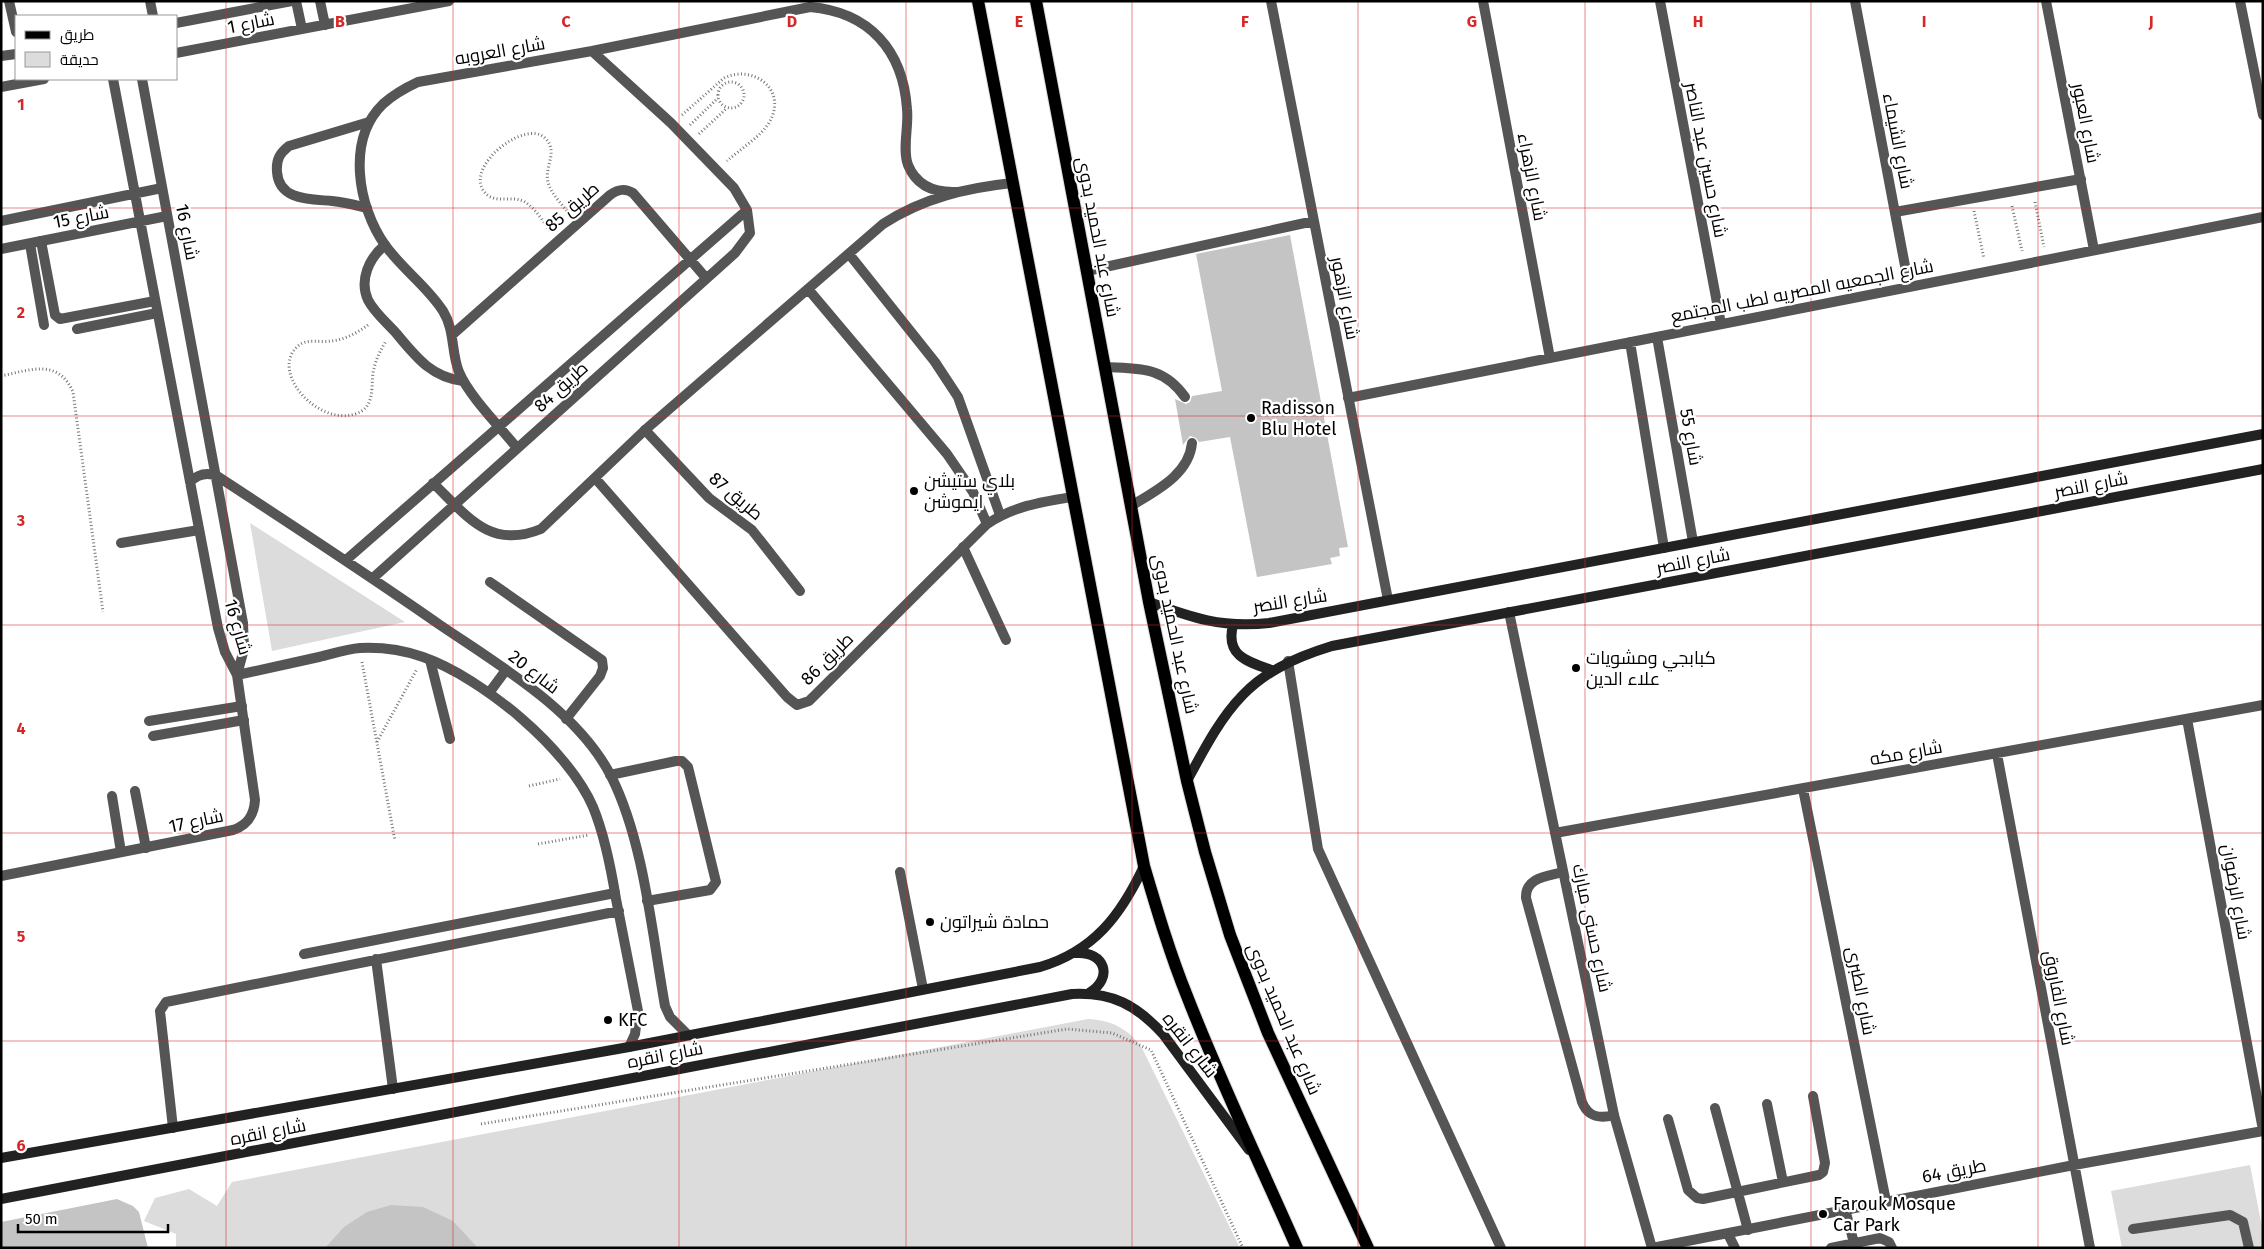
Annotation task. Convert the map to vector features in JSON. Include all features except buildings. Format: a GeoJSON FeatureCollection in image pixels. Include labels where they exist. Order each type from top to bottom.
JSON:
{"type":"FeatureCollection","features":[{"type":"Feature","properties":{"kind":"main road"},"geometry":{"type":"LineString","coordinates":[[978,1],[1144,866],[1164,934],[1186,994],[1211,1056],[1297,1248]]}},
{"type":"Feature","properties":{"kind":"main road","name":"شارع عبد الحميد بدوى"},"geometry":{"type":"LineString","coordinates":[[1036,1],[1150,602],[1187,781],[1205,852],[1233,944],[1268,1033],[1368,1248]]}},
{"type":"Feature","properties":{"kind":"street"},"geometry":{"type":"LineString","coordinates":[[9,1],[15,28]]}},
{"type":"Feature","properties":{"kind":"street"},"geometry":{"type":"LineString","coordinates":[[150,1],[153,15]]}},
{"type":"Feature","properties":{"kind":"street","name":"شارع 1"},"geometry":{"type":"LineString","coordinates":[[178,23],[292,1]]}},
{"type":"Feature","properties":{"kind":"street"},"geometry":{"type":"LineString","coordinates":[[296,1],[302,29]]}},
{"type":"Feature","properties":{"kind":"street"},"geometry":{"type":"LineString","coordinates":[[320,1],[325,25]]}},
{"type":"Feature","properties":{"kind":"street","name":"شارع 1"},"geometry":{"type":"LineString","coordinates":[[178,54],[449,1]]}},
{"type":"Feature","properties":{"kind":"street","name":"شارع الزهور"},"geometry":{"type":"LineString","coordinates":[[1271,1],[1388,600]]}},
{"type":"Feature","properties":{"kind":"street","name":"شارع الزهراء"},"geometry":{"type":"LineString","coordinates":[[1483,1],[1550,358]]}},
{"type":"Feature","properties":{"kind":"street","name":"شارع حسين عبد الناصر"},"geometry":{"type":"LineString","coordinates":[[1660,1],[1721,324]]}},
{"type":"Feature","properties":{"kind":"street","name":"شارع الشيماء"},"geometry":{"type":"LineString","coordinates":[[1855,1],[1910,287]]}},
{"type":"Feature","properties":{"kind":"street","name":"شارع العبور"},"geometry":{"type":"LineString","coordinates":[[2046,1],[2094,250]]}},
{"type":"Feature","properties":{"kind":"street"},"geometry":{"type":"LineString","coordinates":[[2240,1],[2263,115]]}},
{"type":"Feature","properties":{"kind":"street","name":"شارع العروبه"},"geometry":{"type":"LineString","coordinates":[[517,448],[463,381],[455,358],[452,335],[442,310],[385,245],[367,208],[359,165],[361,143],[369,122],[382,105],[398,92],[418,82],[592,51],[810,7],[829,8],[848,14],[864,23],[878,36],[898,69],[908,108],[908,164],[915,178],[927,188],[942,193],[957,192]]}},
{"type":"Feature","properties":{"kind":"street","name":"طريق 84"},"geometry":{"type":"LineString","coordinates":[[373,578],[735,253],[750,233],[751,224],[747,210],[734,188],[671,124],[592,51]]}},
{"type":"Feature","properties":{"kind":"street"},"geometry":{"type":"LineString","coordinates":[[1,56],[15,54]]}},
{"type":"Feature","properties":{"kind":"street"},"geometry":{"type":"LineString","coordinates":[[1,87],[39,80]]}},
{"type":"Feature","properties":{"kind":"street","name":"شارع 16"},"geometry":{"type":"LineString","coordinates":[[113,80],[221,640],[237,675]]}},
{"type":"Feature","properties":{"kind":"street","name":"شارع 16"},"geometry":{"type":"LineString","coordinates":[[142,80],[217,476],[245,636],[242,662],[237,675]]}},
{"type":"Feature","properties":{"kind":"street"},"geometry":{"type":"LineString","coordinates":[[367,208],[334,201],[301,199],[290,194],[282,186],[277,175],[276,164],[280,153],[289,146],[369,122]]}},
{"type":"Feature","properties":{"kind":"street"},"geometry":{"type":"LineString","coordinates":[[1896,212],[2080,179]]}},
{"type":"Feature","properties":{"kind":"street"},"geometry":{"type":"LineString","coordinates":[[433,483],[485,530],[499,535],[514,537],[541,529],[645,430],[883,224],[900,213],[934,198],[957,192],[1012,183]]}},
{"type":"Feature","properties":{"kind":"street","name":"شارع 15"},"geometry":{"type":"LineString","coordinates":[[1,221],[162,188]]}},
{"type":"Feature","properties":{"kind":"street","name":"طريق 85"},"geometry":{"type":"LineString","coordinates":[[452,335],[614,192],[629,190],[637,197],[706,278]]}},
{"type":"Feature","properties":{"kind":"street","name":"طريق 84"},"geometry":{"type":"LineString","coordinates":[[346,560],[747,210]]}},
{"type":"Feature","properties":{"kind":"street","name":"شارع 15"},"geometry":{"type":"LineString","coordinates":[[1,249],[167,216]]}},
{"type":"Feature","properties":{"kind":"street","name":"شارع الجمعيه المصريه لطب المجتمع"},"geometry":{"type":"LineString","coordinates":[[1348,398],[2263,217]]}},
{"type":"Feature","properties":{"kind":"street"},"geometry":{"type":"LineString","coordinates":[[1087,271],[1314,221]]}},
{"type":"Feature","properties":{"kind":"street"},"geometry":{"type":"LineString","coordinates":[[41,241],[55,315],[60,319],[155,301]]}},
{"type":"Feature","properties":{"kind":"street"},"geometry":{"type":"LineString","coordinates":[[30,244],[44,325]]}},
{"type":"Feature","properties":{"kind":"street"},"geometry":{"type":"LineString","coordinates":[[385,245],[370,260],[365,281],[369,301],[428,368],[444,377],[463,381]]}},
{"type":"Feature","properties":{"kind":"street"},"geometry":{"type":"LineString","coordinates":[[849,254],[935,362],[958,397],[1000,515]]}},
{"type":"Feature","properties":{"kind":"street"},"geometry":{"type":"LineString","coordinates":[[808,289],[947,454],[973,492],[987,524]]}},
{"type":"Feature","properties":{"kind":"street"},"geometry":{"type":"LineString","coordinates":[[77,329],[157,313]]}},
{"type":"Feature","properties":{"kind":"street","name":"شارع 55"},"geometry":{"type":"LineString","coordinates":[[1658,336],[1693,542]]}},
{"type":"Feature","properties":{"kind":"street"},"geometry":{"type":"LineString","coordinates":[[1630,342],[1664,548]]}},
{"type":"Feature","properties":{"kind":"street"},"geometry":{"type":"LineString","coordinates":[[1105,367],[1152,371],[1165,376],[1176,385],[1184,397]]}},
{"type":"Feature","properties":{"kind":"street","name":"طريق 87"},"geometry":{"type":"LineString","coordinates":[[645,430],[720,508],[752,530],[800,591]]}},
{"type":"Feature","properties":{"kind":"street","name":"شارع النصر"},"geometry":{"type":"LineString","coordinates":[[1150,602],[1194,619],[1233,625],[1269,623],[2263,434]]}},
{"type":"Feature","properties":{"kind":"street"},"geometry":{"type":"LineString","coordinates":[[1131,506],[1163,486],[1175,476],[1185,465],[1191,453],[1192,443]]}},
{"type":"Feature","properties":{"kind":"street","name":"شارع النصر"},"geometry":{"type":"LineString","coordinates":[[1187,781],[1212,734],[1224,716],[1254,684],[1272,670],[1288,661],[1332,646],[2263,469]]}},
{"type":"Feature","properties":{"kind":"street"},"geometry":{"type":"LineString","coordinates":[[190,482],[195,477],[206,474],[217,476]]}},
{"type":"Feature","properties":{"kind":"street","name":"شارع 20"},"geometry":{"type":"LineString","coordinates":[[217,476],[373,578],[506,670],[566,719],[600,758],[610,775],[631,827],[647,901],[665,1006],[670,1017],[688,1035]]}},
{"type":"Feature","properties":{"kind":"street","name":"طريق 86"},"geometry":{"type":"LineString","coordinates":[[595,478],[787,697],[797,705],[808,701],[987,524],[1000,515],[1031,503],[1072,496]]}},
{"type":"Feature","properties":{"kind":"street"},"geometry":{"type":"LineString","coordinates":[[122,543],[199,530]]}},
{"type":"Feature","properties":{"kind":"street"},"geometry":{"type":"LineString","coordinates":[[963,547],[1006,640]]}},
{"type":"Feature","properties":{"kind":"street"},"geometry":{"type":"LineString","coordinates":[[490,582],[602,660],[602,673],[566,719]]}},
{"type":"Feature","properties":{"kind":"street","name":"شارع حسنى مبارك"},"geometry":{"type":"LineString","coordinates":[[1509,612],[1614,1115],[1652,1248]]}},
{"type":"Feature","properties":{"kind":"street"},"geometry":{"type":"LineString","coordinates":[[1233,625],[1232,642],[1241,657],[1248,662],[1272,670]]}},
{"type":"Feature","properties":{"kind":"street"},"geometry":{"type":"LineString","coordinates":[[237,675],[359,648],[390,649],[426,658],[466,678],[489,693],[550,746],[575,775],[594,808],[601,833],[619,911],[638,1011],[635,1034],[629,1047]]}},
{"type":"Feature","properties":{"kind":"street"},"geometry":{"type":"LineString","coordinates":[[426,658],[450,739]]}},
{"type":"Feature","properties":{"kind":"street"},"geometry":{"type":"LineString","coordinates":[[1288,661],[1318,850],[1501,1248]]}},
{"type":"Feature","properties":{"kind":"street"},"geometry":{"type":"LineString","coordinates":[[489,693],[506,670]]}},
{"type":"Feature","properties":{"kind":"street","name":"شارع 17"},"geometry":{"type":"LineString","coordinates":[[1,876],[233,830],[247,823],[255,808],[255,800],[237,675]]}},
{"type":"Feature","properties":{"kind":"street","name":"شارع مكه"},"geometry":{"type":"LineString","coordinates":[[1555,834],[2263,705]]}},
{"type":"Feature","properties":{"kind":"street"},"geometry":{"type":"LineString","coordinates":[[149,721],[242,706]]}},
{"type":"Feature","properties":{"kind":"street","name":"شارع الرضوان"},"geometry":{"type":"LineString","coordinates":[[2187,719],[2263,1130]]}},
{"type":"Feature","properties":{"kind":"street"},"geometry":{"type":"LineString","coordinates":[[153,736],[244,720]]}},
{"type":"Feature","properties":{"kind":"street","name":"شارع الفاروق"},"geometry":{"type":"LineString","coordinates":[[1997,754],[2090,1248]]}},
{"type":"Feature","properties":{"kind":"street"},"geometry":{"type":"LineString","coordinates":[[610,775],[676,761],[682,761],[688,767],[716,882],[710,890],[647,901]]}},
{"type":"Feature","properties":{"kind":"street","name":"شارع الطبرى"},"geometry":{"type":"LineString","coordinates":[[1803,788],[1886,1201]]}},
{"type":"Feature","properties":{"kind":"street"},"geometry":{"type":"LineString","coordinates":[[135,791],[146,848]]}},
{"type":"Feature","properties":{"kind":"street"},"geometry":{"type":"LineString","coordinates":[[112,796],[121,852]]}},
{"type":"Feature","properties":{"kind":"street","name":"شارع انقره"},"geometry":{"type":"LineString","coordinates":[[1,1158],[629,1047],[1040,967],[1076,953],[1102,931],[1126,901],[1144,866]]}},
{"type":"Feature","properties":{"kind":"street"},"geometry":{"type":"LineString","coordinates":[[900,872],[923,989]]}},
{"type":"Feature","properties":{"kind":"street"},"geometry":{"type":"LineString","coordinates":[[1563,872],[1531,882],[1526,889],[1526,898],[1582,1102],[1590,1114],[1597,1118],[1614,1115]]}},
{"type":"Feature","properties":{"kind":"street"},"geometry":{"type":"LineString","coordinates":[[304,954],[615,893]]}},
{"type":"Feature","properties":{"kind":"street"},"geometry":{"type":"LineString","coordinates":[[173,1128],[160,1011],[163,1004],[169,1001],[619,911]]}},
{"type":"Feature","properties":{"kind":"street"},"geometry":{"type":"LineString","coordinates":[[1076,953],[1087,952],[1097,957],[1103,967],[1101,982],[1098,987],[1089,993]]}},
{"type":"Feature","properties":{"kind":"street"},"geometry":{"type":"LineString","coordinates":[[376,960],[393,1089]]}},
{"type":"Feature","properties":{"kind":"street","name":"شارع انقره"},"geometry":{"type":"LineString","coordinates":[[1,1199],[1072,994],[1089,993],[1106,996],[1128,1004],[1147,1018],[1163,1034],[1261,1166]]}},
{"type":"Feature","properties":{"kind":"street"},"geometry":{"type":"LineString","coordinates":[[1668,1119],[1686,1184],[1692,1195],[1702,1198],[1819,1175],[1825,1168],[1813,1096]]}},
{"type":"Feature","properties":{"kind":"street"},"geometry":{"type":"LineString","coordinates":[[1767,1104],[1783,1182]]}},
{"type":"Feature","properties":{"kind":"street"},"geometry":{"type":"LineString","coordinates":[[1714,1108],[1748,1230]]}},
{"type":"Feature","properties":{"kind":"street","name":"طريق 64"},"geometry":{"type":"LineString","coordinates":[[1652,1248],[1886,1201],[2263,1130]]}},
{"type":"Feature","properties":{"kind":"street"},"geometry":{"type":"LineString","coordinates":[[1845,1209],[1854,1243]]}},
{"type":"Feature","properties":{"kind":"street"},"geometry":{"type":"LineString","coordinates":[[2132,1229],[2230,1215],[2236,1216],[2243,1222],[2249,1248]]}},
{"type":"Feature","properties":{"kind":"street"},"geometry":{"type":"LineString","coordinates":[[1728,1234],[1735,1248]]}},
{"type":"Feature","properties":{"kind":"street"},"geometry":{"type":"LineString","coordinates":[[1831,1248],[1880,1238],[1889,1242],[1892,1248]]}},
{"type":"Feature","properties":{"kind":"path"},"geometry":{"type":"LineString","coordinates":[[671,124],[724,78],[732,74],[750,74],[765,82],[770,89],[774,106],[769,123],[717,170]]}},
{"type":"Feature","properties":{"kind":"path"},"geometry":{"type":"LineString","coordinates":[[727,82],[734,82],[740,86],[744,99],[740,105],[734,108],[727,108],[721,104],[718,92],[721,86],[727,82]]}},
{"type":"Feature","properties":{"kind":"path"},"geometry":{"type":"LineString","coordinates":[[681,134],[718,98]]}},
{"type":"Feature","properties":{"kind":"path"},"geometry":{"type":"LineString","coordinates":[[690,143],[727,108]]}},
{"type":"Feature","properties":{"kind":"path"},"geometry":{"type":"LineString","coordinates":[[558,241],[526,202],[513,198],[500,200],[486,194],[480,180],[481,172],[497,151],[508,143],[526,135],[539,134],[545,138],[552,152],[547,174],[548,181],[555,195],[578,224]]}},
{"type":"Feature","properties":{"kind":"path"},"geometry":{"type":"LineString","coordinates":[[2032,188],[2047,260]]}},
{"type":"Feature","properties":{"kind":"path"},"geometry":{"type":"LineString","coordinates":[[2009,192],[2025,264]]}},
{"type":"Feature","properties":{"kind":"path"},"geometry":{"type":"LineString","coordinates":[[1972,199],[1986,272]]}},
{"type":"Feature","properties":{"kind":"path"},"geometry":{"type":"LineString","coordinates":[[379,314],[363,329],[348,337],[332,341],[304,342],[297,346],[292,353],[290,361],[294,383],[299,392],[315,407],[335,415],[357,414],[370,402],[373,394],[376,361],[386,340],[394,331]]}},
{"type":"Feature","properties":{"kind":"path"},"geometry":{"type":"LineString","coordinates":[[1,376],[43,368],[53,370],[62,375],[69,383],[73,392],[103,612]]}},
{"type":"Feature","properties":{"kind":"path"},"geometry":{"type":"LineString","coordinates":[[359,648],[395,841]]}},
{"type":"Feature","properties":{"kind":"path"},"geometry":{"type":"LineString","coordinates":[[377,742],[426,658]]}},
{"type":"Feature","properties":{"kind":"path"},"geometry":{"type":"LineString","coordinates":[[529,786],[575,775]]}},
{"type":"Feature","properties":{"kind":"path"},"geometry":{"type":"LineString","coordinates":[[538,844],[601,833]]}},
{"type":"Feature","properties":{"kind":"path"},"geometry":{"type":"LineString","coordinates":[[480,1124],[1067,1029],[1112,1033],[1151,1050],[1242,1248]]}},
{"type":"Feature","properties":{"kind":"green space"},"geometry":{"type":"Polygon","coordinates":[[[250,523],[405,622],[272,651],[250,523]]]}},
{"type":"Feature","properties":{"kind":"green space"},"geometry":{"type":"Polygon","coordinates":[[[1088,1019],[1104,1021],[1119,1027],[1137,1041],[1142,1048],[1240,1248],[176,1248],[176,1234],[144,1221],[155,1198],[189,1189],[217,1206],[232,1182],[1088,1019]]]}},
{"type":"Feature","properties":{"kind":"green space"},"geometry":{"type":"Polygon","coordinates":[[[2250,1165],[2263,1232],[2263,1248],[2122,1248],[2111,1191],[2250,1165]]]}},
{"type":"Feature","properties":{"kind":"place","name":"Radisson Blu Hotel"},"geometry":{"type":"Point","coordinates":[1251,418]}},
{"type":"Feature","properties":{"kind":"place","name":"بلاي ستيشن ايموشن"},"geometry":{"type":"Point","coordinates":[914,491]}},
{"type":"Feature","properties":{"kind":"place","name":"كبابجي ومشويات علاء الدين"},"geometry":{"type":"Point","coordinates":[1576,668]}},
{"type":"Feature","properties":{"kind":"place","name":"حمادة شيراتون"},"geometry":{"type":"Point","coordinates":[930,922]}},
{"type":"Feature","properties":{"kind":"place","name":"KFC"},"geometry":{"type":"Point","coordinates":[608,1020]}},
{"type":"Feature","properties":{"kind":"place","name":"Farouk Mosque Car Park"},"geometry":{"type":"Point","coordinates":[1823,1214]}}]}
